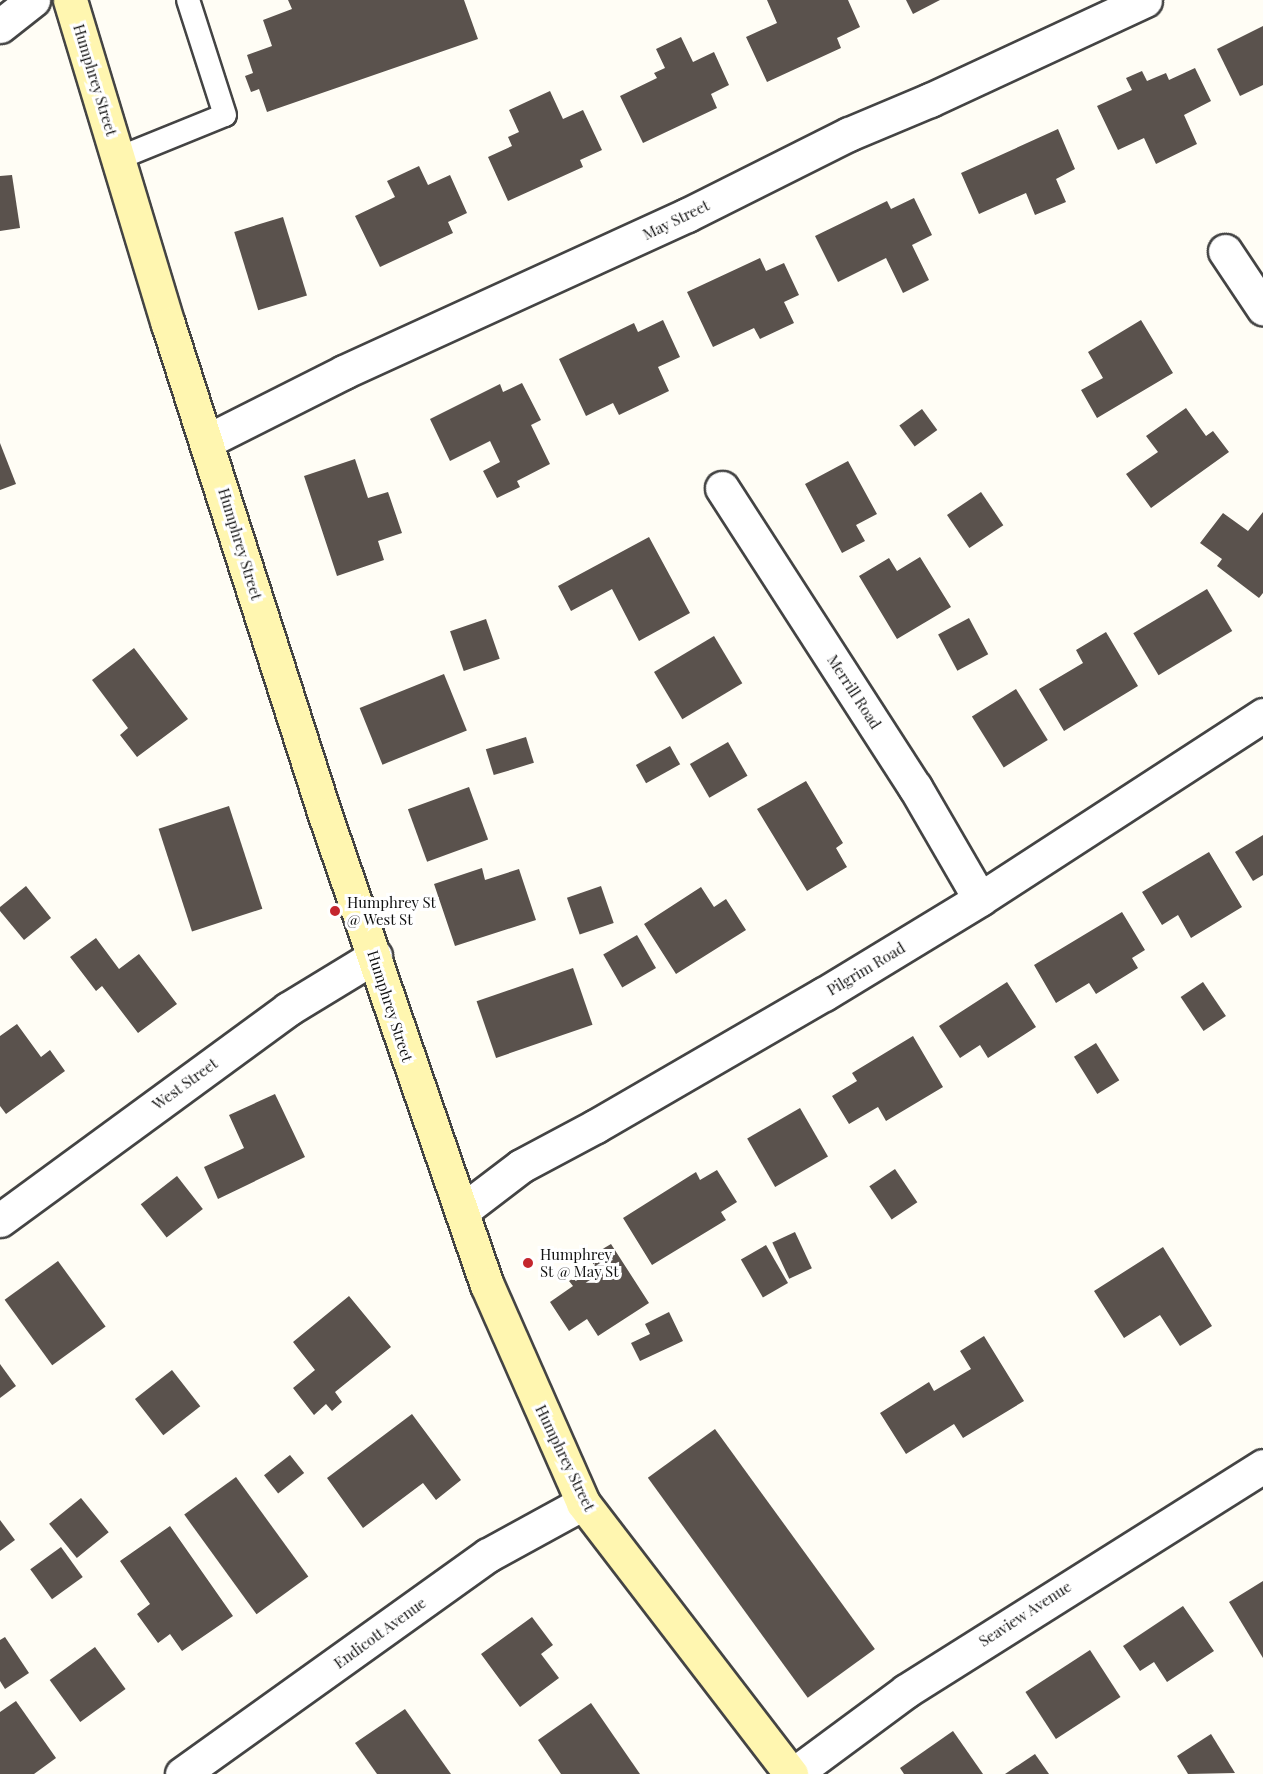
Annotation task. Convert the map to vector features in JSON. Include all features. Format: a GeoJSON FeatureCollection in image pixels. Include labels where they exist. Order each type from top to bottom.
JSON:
{"type":"FeatureCollection","features":[{"type":"Feature","properties":{"kind":"main road","name":"Humphrey Street"},"geometry":{"type":"LineString","coordinates":[[70,0],[168,324],[325,815],[375,956],[405,1054],[487,1285],[583,1503],[793,1774]]}},
{"type":"Feature","properties":{"kind":"street"},"geometry":{"type":"LineString","coordinates":[[0,26],[33,0]]}},
{"type":"Feature","properties":{"kind":"street","name":"May Street"},"geometry":{"type":"LineString","coordinates":[[207,441],[344,372],[687,215],[849,134],[930,100],[1145,0]]}},
{"type":"Feature","properties":{"kind":"street"},"geometry":{"type":"LineString","coordinates":[[1224,251],[1263,308]]}},
{"type":"Feature","properties":{"kind":"street","name":"Merrill Road"},"geometry":{"type":"LineString","coordinates":[[722,488],[915,787],[980,899]]}},
{"type":"Feature","properties":{"kind":"street","name":"Pilgrim Road"},"geometry":{"type":"LineString","coordinates":[[462,1211],[521,1166],[596,1126],[825,994],[1061,849],[1174,771],[1263,715]]}},
{"type":"Feature","properties":{"kind":"street","name":"West Street"},"geometry":{"type":"LineString","coordinates":[[0,1220],[288,1008],[375,956]]}},
{"type":"Feature","properties":{"kind":"street","name":"Seaview Avenue"},"geometry":{"type":"LineString","coordinates":[[793,1774],[906,1691],[1263,1466]]}},
{"type":"Feature","properties":{"kind":"street","name":"Endicott Avenue"},"geometry":{"type":"LineString","coordinates":[[182,1774],[488,1555],[583,1503]]}},
{"type":"Feature","properties":{"kind":"lane"},"geometry":{"type":"LineString","coordinates":[[119,158],[225,115],[188,0]]}},
{"type":"Feature","properties":{"kind":"building"},"geometry":{"type":"Polygon","coordinates":[[[288,0],[464,0],[478,39],[267,112],[259,89],[251,92],[245,76],[253,73],[247,55],[272,46],[263,20],[292,9],[288,0]]]}},
{"type":"Feature","properties":{"kind":"building"},"geometry":{"type":"Polygon","coordinates":[[[767,0],[848,0],[860,27],[837,38],[841,48],[767,82],[746,37],[777,23],[767,0]]]}},
{"type":"Feature","properties":{"kind":"building"},"geometry":{"type":"Polygon","coordinates":[[[906,0],[940,0],[913,14],[906,0]]]}},
{"type":"Feature","properties":{"kind":"building"},"geometry":{"type":"Polygon","coordinates":[[[1263,26],[1263,85],[1240,96],[1217,49],[1263,26]]]}},
{"type":"Feature","properties":{"kind":"building"},"geometry":{"type":"Polygon","coordinates":[[[681,37],[693,62],[714,52],[729,85],[711,94],[717,108],[643,143],[620,96],[657,78],[654,73],[665,68],[656,49],[681,37]]]}},
{"type":"Feature","properties":{"kind":"building"},"geometry":{"type":"Polygon","coordinates":[[[1195,68],[1211,101],[1184,115],[1197,144],[1156,164],[1144,138],[1118,150],[1097,106],[1132,90],[1126,78],[1142,71],[1147,81],[1166,73],[1169,80],[1195,68]]]}},
{"type":"Feature","properties":{"kind":"building"},"geometry":{"type":"Polygon","coordinates":[[[550,91],[563,119],[583,110],[602,150],[580,160],[583,167],[508,201],[488,157],[512,146],[508,137],[519,132],[509,110],[550,91]]]}},
{"type":"Feature","properties":{"kind":"building"},"geometry":{"type":"Polygon","coordinates":[[[1058,129],[1075,169],[1056,179],[1066,202],[1035,215],[1026,193],[979,214],[961,173],[1058,129]]]}},
{"type":"Feature","properties":{"kind":"building"},"geometry":{"type":"Polygon","coordinates":[[[419,166],[428,185],[450,175],[467,213],[448,222],[453,233],[380,267],[355,216],[395,197],[387,181],[419,166]]]}},
{"type":"Feature","properties":{"kind":"building"},"geometry":{"type":"Polygon","coordinates":[[[12,175],[20,228],[0,231],[0,176],[12,175]]]}},
{"type":"Feature","properties":{"kind":"building"},"geometry":{"type":"Polygon","coordinates":[[[914,198],[932,235],[912,245],[929,280],[903,293],[886,258],[838,282],[815,236],[887,201],[891,209],[914,198]]]}},
{"type":"Feature","properties":{"kind":"building"},"geometry":{"type":"Polygon","coordinates":[[[283,217],[307,295],[258,310],[234,232],[283,217]]]}},
{"type":"Feature","properties":{"kind":"building"},"geometry":{"type":"Polygon","coordinates":[[[760,258],[766,271],[784,263],[799,295],[784,302],[794,323],[760,339],[754,328],[713,347],[687,292],[760,258]]]}},
{"type":"Feature","properties":{"kind":"building"},"geometry":{"type":"Polygon","coordinates":[[[663,320],[680,357],[658,367],[669,391],[619,415],[613,403],[586,416],[559,359],[634,323],[638,332],[663,320]]]}},
{"type":"Feature","properties":{"kind":"building"},"geometry":{"type":"Polygon","coordinates":[[[1141,320],[1173,373],[1097,418],[1081,390],[1103,378],[1088,352],[1141,320]]]}},
{"type":"Feature","properties":{"kind":"building"},"geometry":{"type":"Polygon","coordinates":[[[522,383],[541,420],[531,425],[550,464],[517,481],[520,487],[497,498],[483,471],[500,462],[490,441],[450,461],[430,419],[500,384],[503,392],[522,383]]]}},
{"type":"Feature","properties":{"kind":"building"},"geometry":{"type":"Polygon","coordinates":[[[1186,408],[1206,436],[1213,431],[1229,452],[1151,508],[1126,474],[1158,452],[1146,436],[1186,408]]]}},
{"type":"Feature","properties":{"kind":"building"},"geometry":{"type":"Polygon","coordinates":[[[922,409],[937,430],[915,446],[899,425],[922,409]]]}},
{"type":"Feature","properties":{"kind":"building"},"geometry":{"type":"Polygon","coordinates":[[[0,443],[16,484],[0,490],[0,443]]]}},
{"type":"Feature","properties":{"kind":"building"},"geometry":{"type":"Polygon","coordinates":[[[355,459],[368,498],[388,492],[402,533],[378,541],[384,560],[337,576],[304,476],[355,459]]]}},
{"type":"Feature","properties":{"kind":"building"},"geometry":{"type":"Polygon","coordinates":[[[848,461],[877,514],[856,525],[865,541],[842,553],[805,484],[848,461]]]}},
{"type":"Feature","properties":{"kind":"building"},"geometry":{"type":"Polygon","coordinates":[[[981,492],[1003,525],[969,548],[947,515],[981,492]]]}},
{"type":"Feature","properties":{"kind":"building"},"geometry":{"type":"Polygon","coordinates":[[[1263,512],[1263,593],[1259,598],[1217,566],[1222,559],[1200,543],[1223,513],[1248,531],[1263,512]]]}},
{"type":"Feature","properties":{"kind":"building"},"geometry":{"type":"Polygon","coordinates":[[[649,537],[690,613],[639,641],[612,589],[571,611],[558,586],[649,537]]]}},
{"type":"Feature","properties":{"kind":"building"},"geometry":{"type":"Polygon","coordinates":[[[920,557],[951,607],[897,639],[859,576],[889,558],[897,571],[920,557]]]}},
{"type":"Feature","properties":{"kind":"building"},"geometry":{"type":"Polygon","coordinates":[[[1207,589],[1232,631],[1159,675],[1133,633],[1207,589]]]}},
{"type":"Feature","properties":{"kind":"building"},"geometry":{"type":"Polygon","coordinates":[[[969,618],[988,654],[957,671],[938,634],[969,618]]]}},
{"type":"Feature","properties":{"kind":"building"},"geometry":{"type":"Polygon","coordinates":[[[486,619],[500,659],[464,671],[450,631],[486,619]]]}},
{"type":"Feature","properties":{"kind":"building"},"geometry":{"type":"Polygon","coordinates":[[[1106,632],[1138,686],[1064,731],[1039,689],[1083,663],[1076,650],[1106,632]]]}},
{"type":"Feature","properties":{"kind":"building"},"geometry":{"type":"Polygon","coordinates":[[[714,636],[742,683],[682,719],[654,672],[714,636]]]}},
{"type":"Feature","properties":{"kind":"building"},"geometry":{"type":"Polygon","coordinates":[[[134,648],[188,719],[137,757],[120,735],[128,728],[92,680],[134,648]]]}},
{"type":"Feature","properties":{"kind":"building"},"geometry":{"type":"Polygon","coordinates":[[[444,674],[467,731],[382,765],[360,708],[444,674]]]}},
{"type":"Feature","properties":{"kind":"building"},"geometry":{"type":"Polygon","coordinates":[[[1016,689],[1048,740],[1004,767],[972,717],[1016,689]]]}},
{"type":"Feature","properties":{"kind":"building"},"geometry":{"type":"Polygon","coordinates":[[[526,737],[534,763],[494,775],[486,749],[526,737]]]}},
{"type":"Feature","properties":{"kind":"building"},"geometry":{"type":"Polygon","coordinates":[[[728,742],[748,776],[709,798],[690,764],[728,742]]]}},
{"type":"Feature","properties":{"kind":"building"},"geometry":{"type":"Polygon","coordinates":[[[670,746],[680,764],[646,783],[636,765],[670,746]]]}},
{"type":"Feature","properties":{"kind":"building"},"geometry":{"type":"Polygon","coordinates":[[[806,781],[843,843],[836,848],[847,867],[807,891],[757,809],[806,781]]]}},
{"type":"Feature","properties":{"kind":"building"},"geometry":{"type":"Polygon","coordinates":[[[469,787],[488,840],[427,862],[408,809],[469,787]]]}},
{"type":"Feature","properties":{"kind":"building"},"geometry":{"type":"Polygon","coordinates":[[[229,806],[262,909],[192,932],[159,829],[229,806]]]}},
{"type":"Feature","properties":{"kind":"building"},"geometry":{"type":"Polygon","coordinates":[[[1263,835],[1263,875],[1253,881],[1235,852],[1263,835]]]}},
{"type":"Feature","properties":{"kind":"building"},"geometry":{"type":"Polygon","coordinates":[[[1209,852],[1242,907],[1191,938],[1178,915],[1162,925],[1142,892],[1209,852]]]}},
{"type":"Feature","properties":{"kind":"building"},"geometry":{"type":"Polygon","coordinates":[[[482,868],[485,880],[519,869],[536,920],[455,946],[434,884],[482,868]]]}},
{"type":"Feature","properties":{"kind":"building"},"geometry":{"type":"Polygon","coordinates":[[[26,886],[51,918],[24,940],[0,911],[0,907],[26,886]]]}},
{"type":"Feature","properties":{"kind":"building"},"geometry":{"type":"Polygon","coordinates":[[[601,886],[614,923],[580,935],[567,898],[601,886]]]}},
{"type":"Feature","properties":{"kind":"building"},"geometry":{"type":"Polygon","coordinates":[[[701,887],[714,907],[726,899],[746,930],[676,974],[644,924],[701,887]]]}},
{"type":"Feature","properties":{"kind":"building"},"geometry":{"type":"Polygon","coordinates":[[[1122,912],[1145,950],[1132,958],[1138,968],[1096,994],[1089,983],[1056,1003],[1034,965],[1122,912]]]}},
{"type":"Feature","properties":{"kind":"building"},"geometry":{"type":"Polygon","coordinates":[[[637,935],[656,968],[622,987],[603,954],[637,935]]]}},
{"type":"Feature","properties":{"kind":"building"},"geometry":{"type":"Polygon","coordinates":[[[96,938],[119,969],[139,954],[177,1004],[138,1033],[102,986],[96,991],[70,957],[96,938]]]}},
{"type":"Feature","properties":{"kind":"building"},"geometry":{"type":"Polygon","coordinates":[[[573,968],[593,1025],[496,1058],[477,1001],[573,968]]]}},
{"type":"Feature","properties":{"kind":"building"},"geometry":{"type":"Polygon","coordinates":[[[1007,982],[1036,1027],[988,1058],[980,1045],[960,1058],[939,1026],[1007,982]]]}},
{"type":"Feature","properties":{"kind":"building"},"geometry":{"type":"Polygon","coordinates":[[[1203,982],[1226,1016],[1204,1031],[1181,997],[1203,982]]]}},
{"type":"Feature","properties":{"kind":"building"},"geometry":{"type":"Polygon","coordinates":[[[17,1024],[41,1057],[50,1050],[65,1071],[6,1114],[0,1106],[0,1036],[17,1024]]]}},
{"type":"Feature","properties":{"kind":"building"},"geometry":{"type":"Polygon","coordinates":[[[913,1036],[943,1087],[886,1121],[878,1107],[849,1124],[832,1096],[857,1081],[852,1073],[913,1036]]]}},
{"type":"Feature","properties":{"kind":"building"},"geometry":{"type":"Polygon","coordinates":[[[1096,1043],[1119,1080],[1097,1094],[1074,1057],[1096,1043]]]}},
{"type":"Feature","properties":{"kind":"building"},"geometry":{"type":"Polygon","coordinates":[[[275,1094],[305,1157],[218,1199],[204,1167],[244,1148],[229,1115],[275,1094]]]}},
{"type":"Feature","properties":{"kind":"building"},"geometry":{"type":"Polygon","coordinates":[[[800,1108],[828,1156],[775,1187],[747,1138],[800,1108]]]}},
{"type":"Feature","properties":{"kind":"building"},"geometry":{"type":"Polygon","coordinates":[[[895,1169],[917,1202],[892,1219],[869,1186],[895,1169]]]}},
{"type":"Feature","properties":{"kind":"building"},"geometry":{"type":"Polygon","coordinates":[[[717,1170],[737,1202],[721,1212],[726,1220],[652,1265],[623,1218],[696,1172],[700,1180],[717,1170]]]}},
{"type":"Feature","properties":{"kind":"building"},"geometry":{"type":"Polygon","coordinates":[[[177,1176],[203,1209],[167,1237],[141,1204],[177,1176]]]}},
{"type":"Feature","properties":{"kind":"building"},"geometry":{"type":"Polygon","coordinates":[[[795,1232],[812,1268],[789,1279],[772,1243],[795,1232]]]}},
{"type":"Feature","properties":{"kind":"building"},"geometry":{"type":"Polygon","coordinates":[[[611,1244],[649,1303],[598,1336],[587,1319],[569,1331],[550,1302],[573,1286],[569,1281],[594,1265],[589,1257],[611,1244]]]}},
{"type":"Feature","properties":{"kind":"building"},"geometry":{"type":"Polygon","coordinates":[[[766,1245],[788,1283],[763,1298],[741,1260],[766,1245]]]}},
{"type":"Feature","properties":{"kind":"building"},"geometry":{"type":"Polygon","coordinates":[[[1163,1247],[1212,1326],[1180,1346],[1160,1315],[1124,1338],[1094,1291],[1163,1247]]]}},
{"type":"Feature","properties":{"kind":"building"},"geometry":{"type":"Polygon","coordinates":[[[58,1261],[106,1327],[52,1365],[5,1300],[58,1261]]]}},
{"type":"Feature","properties":{"kind":"building"},"geometry":{"type":"Polygon","coordinates":[[[349,1296],[391,1347],[335,1392],[342,1402],[332,1411],[326,1404],[314,1415],[293,1388],[315,1370],[293,1342],[349,1296]]]}},
{"type":"Feature","properties":{"kind":"building"},"geometry":{"type":"Polygon","coordinates":[[[669,1312],[683,1341],[640,1361],[631,1343],[650,1334],[645,1324],[669,1312]]]}},
{"type":"Feature","properties":{"kind":"building"},"geometry":{"type":"Polygon","coordinates":[[[984,1336],[1024,1401],[963,1438],[954,1424],[906,1454],[880,1413],[929,1382],[934,1391],[971,1369],[960,1351],[984,1336]]]}},
{"type":"Feature","properties":{"kind":"building"},"geometry":{"type":"Polygon","coordinates":[[[0,1364],[16,1386],[0,1398],[0,1364]]]}},
{"type":"Feature","properties":{"kind":"building"},"geometry":{"type":"Polygon","coordinates":[[[172,1370],[200,1406],[163,1435],[135,1399],[172,1370]]]}},
{"type":"Feature","properties":{"kind":"building"},"geometry":{"type":"Polygon","coordinates":[[[412,1414],[461,1480],[436,1500],[423,1483],[363,1528],[327,1478],[412,1414]]]}},
{"type":"Feature","properties":{"kind":"building"},"geometry":{"type":"Polygon","coordinates":[[[715,1429],[875,1649],[808,1698],[648,1478],[715,1429]]]}},
{"type":"Feature","properties":{"kind":"building"},"geometry":{"type":"Polygon","coordinates":[[[290,1455],[304,1473],[278,1493],[264,1475],[290,1455]]]}},
{"type":"Feature","properties":{"kind":"building"},"geometry":{"type":"Polygon","coordinates":[[[236,1477],[308,1577],[257,1614],[184,1515],[236,1477]]]}},
{"type":"Feature","properties":{"kind":"building"},"geometry":{"type":"Polygon","coordinates":[[[81,1498],[109,1532],[77,1558],[49,1524],[81,1498]]]}},
{"type":"Feature","properties":{"kind":"building"},"geometry":{"type":"Polygon","coordinates":[[[0,1520],[15,1540],[0,1551],[0,1520]]]}},
{"type":"Feature","properties":{"kind":"building"},"geometry":{"type":"Polygon","coordinates":[[[170,1526],[233,1616],[182,1651],[170,1634],[158,1643],[137,1614],[150,1604],[120,1561],[170,1526]]]}},
{"type":"Feature","properties":{"kind":"building"},"geometry":{"type":"Polygon","coordinates":[[[61,1547],[83,1577],[52,1599],[30,1569],[61,1547]]]}},
{"type":"Feature","properties":{"kind":"building"},"geometry":{"type":"Polygon","coordinates":[[[1263,1581],[1263,1658],[1229,1602],[1263,1581]]]}},
{"type":"Feature","properties":{"kind":"building"},"geometry":{"type":"Polygon","coordinates":[[[1183,1606],[1214,1651],[1167,1682],[1154,1662],[1140,1671],[1123,1646],[1183,1606]]]}},
{"type":"Feature","properties":{"kind":"building"},"geometry":{"type":"Polygon","coordinates":[[[532,1617],[553,1645],[541,1654],[559,1678],[520,1707],[481,1654],[532,1617]]]}},
{"type":"Feature","properties":{"kind":"building"},"geometry":{"type":"Polygon","coordinates":[[[5,1637],[29,1673],[5,1689],[0,1681],[0,1640],[5,1637]]]}},
{"type":"Feature","properties":{"kind":"building"},"geometry":{"type":"Polygon","coordinates":[[[95,1647],[126,1689],[80,1722],[50,1680],[95,1647]]]}},
{"type":"Feature","properties":{"kind":"building"},"geometry":{"type":"Polygon","coordinates":[[[1090,1650],[1120,1697],[1056,1739],[1025,1692],[1090,1650]]]}},
{"type":"Feature","properties":{"kind":"building"},"geometry":{"type":"Polygon","coordinates":[[[16,1701],[56,1758],[34,1774],[0,1774],[0,1712],[16,1701]]]}},
{"type":"Feature","properties":{"kind":"building"},"geometry":{"type":"Polygon","coordinates":[[[591,1703],[640,1774],[561,1774],[538,1740],[591,1703]]]}},
{"type":"Feature","properties":{"kind":"building"},"geometry":{"type":"Polygon","coordinates":[[[405,1709],[451,1774],[377,1774],[355,1743],[405,1709]]]}},
{"type":"Feature","properties":{"kind":"building"},"geometry":{"type":"Polygon","coordinates":[[[953,1731],[983,1774],[904,1774],[900,1768],[953,1731]]]}},
{"type":"Feature","properties":{"kind":"building"},"geometry":{"type":"Polygon","coordinates":[[[1211,1734],[1235,1773],[1188,1774],[1177,1756],[1211,1734]]]}},
{"type":"Feature","properties":{"kind":"building"},"geometry":{"type":"Polygon","coordinates":[[[1035,1754],[1049,1774],[1005,1774],[1035,1754]]]}},
{"type":"Feature","properties":{"kind":"place","name":"Humphrey St @ West St"},"geometry":{"type":"Point","coordinates":[335,911]}},
{"type":"Feature","properties":{"kind":"place","name":"Humphrey St @ May St"},"geometry":{"type":"Point","coordinates":[528,1263]}}]}
